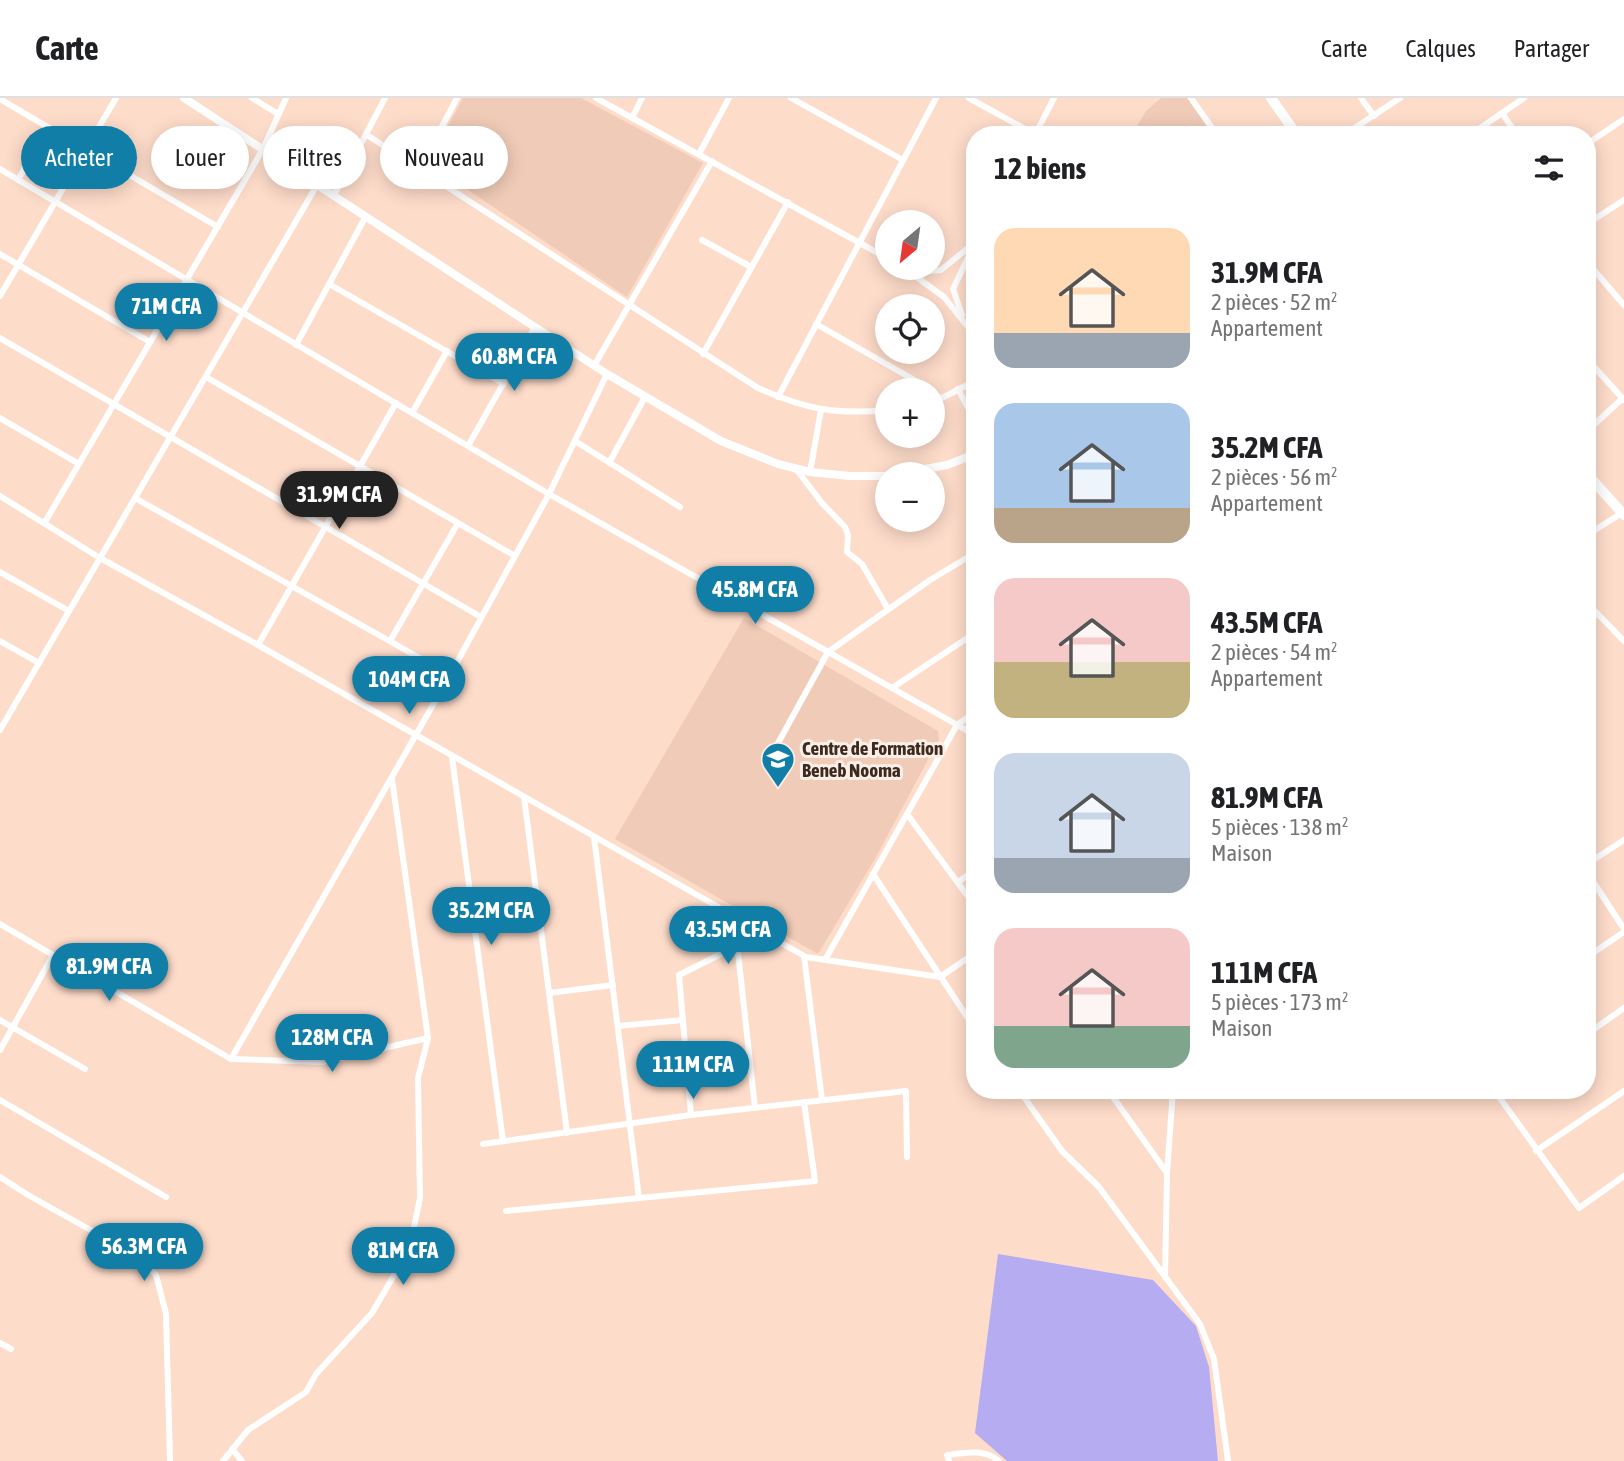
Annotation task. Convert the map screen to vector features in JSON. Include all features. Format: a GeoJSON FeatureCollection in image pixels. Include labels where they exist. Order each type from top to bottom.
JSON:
{"type":"FeatureCollection","features":[{"type":"Feature","properties":{"kind":"main road"},"geometry":{"type":"LineString","coordinates":[[1271,98],[1291,126]]}},
{"type":"Feature","properties":{"kind":"main road"},"geometry":{"type":"LineString","coordinates":[[1596,484],[1623,513]]}},
{"type":"Feature","properties":{"kind":"street"},"geometry":{"type":"LineString","coordinates":[[100,126],[116,98]]}},
{"type":"Feature","properties":{"kind":"street"},"geometry":{"type":"LineString","coordinates":[[46,522],[263,149],[184,98]]}},
{"type":"Feature","properties":{"kind":"street"},"geometry":{"type":"LineString","coordinates":[[252,98],[278,114]]}},
{"type":"Feature","properties":{"kind":"street"},"geometry":{"type":"LineString","coordinates":[[273,126],[286,98]]}},
{"type":"Feature","properties":{"kind":"street"},"geometry":{"type":"LineString","coordinates":[[334,195],[385,98]]}},
{"type":"Feature","properties":{"kind":"street"},"geometry":{"type":"LineString","coordinates":[[442,126],[457,98]]}},
{"type":"Feature","properties":{"kind":"street"},"geometry":{"type":"LineString","coordinates":[[596,98],[875,250]]}},
{"type":"Feature","properties":{"kind":"street"},"geometry":{"type":"LineString","coordinates":[[632,117],[642,98]]}},
{"type":"Feature","properties":{"kind":"street"},"geometry":{"type":"LineString","coordinates":[[699,154],[729,98]]}},
{"type":"Feature","properties":{"kind":"street"},"geometry":{"type":"LineString","coordinates":[[791,98],[903,160]]}},
{"type":"Feature","properties":{"kind":"street"},"geometry":{"type":"LineString","coordinates":[[778,397],[936,98]]}},
{"type":"Feature","properties":{"kind":"street"},"geometry":{"type":"LineString","coordinates":[[969,98],[1019,126]]}},
{"type":"Feature","properties":{"kind":"street"},"geometry":{"type":"LineString","coordinates":[[1040,126],[1054,98]]}},
{"type":"Feature","properties":{"kind":"street"},"geometry":{"type":"LineString","coordinates":[[1191,98],[1211,126]]}},
{"type":"Feature","properties":{"kind":"street"},"geometry":{"type":"LineString","coordinates":[[1361,98],[1374,116]]}},
{"type":"Feature","properties":{"kind":"street"},"geometry":{"type":"LineString","coordinates":[[1358,126],[1400,98]]}},
{"type":"Feature","properties":{"kind":"street"},"geometry":{"type":"LineString","coordinates":[[1483,126],[1524,98]]}},
{"type":"Feature","properties":{"kind":"street"},"geometry":{"type":"LineString","coordinates":[[0,100],[46,126]]}},
{"type":"Feature","properties":{"kind":"street"},"geometry":{"type":"LineString","coordinates":[[1502,113],[1511,126]]}},
{"type":"Feature","properties":{"kind":"street"},"geometry":{"type":"LineString","coordinates":[[1596,138],[1624,120]]}},
{"type":"Feature","properties":{"kind":"street"},"geometry":{"type":"LineString","coordinates":[[367,135],[380,143]]}},
{"type":"Feature","properties":{"kind":"street"},"geometry":{"type":"LineString","coordinates":[[594,366],[712,161]]}},
{"type":"Feature","properties":{"kind":"street"},"geometry":{"type":"LineString","coordinates":[[0,169],[549,494],[966,730]]}},
{"type":"Feature","properties":{"kind":"street"},"geometry":{"type":"LineString","coordinates":[[18,180],[21,175]]}},
{"type":"Feature","properties":{"kind":"street"},"geometry":{"type":"LineString","coordinates":[[137,180],[218,227]]}},
{"type":"Feature","properties":{"kind":"street"},"geometry":{"type":"LineString","coordinates":[[0,296],[63,189]]}},
{"type":"Feature","properties":{"kind":"street"},"geometry":{"type":"LineString","coordinates":[[0,730],[315,189]]}},
{"type":"Feature","properties":{"kind":"street"},"geometry":{"type":"LineString","coordinates":[[324,189],[594,366],[721,441],[796,469],[849,476],[875,476]]}},
{"type":"Feature","properties":{"kind":"street"},"geometry":{"type":"LineString","coordinates":[[452,189],[739,377],[801,406],[821,410],[875,411]]}},
{"type":"Feature","properties":{"kind":"street"},"geometry":{"type":"LineString","coordinates":[[1596,218],[1624,200]]}},
{"type":"Feature","properties":{"kind":"street"},"geometry":{"type":"LineString","coordinates":[[703,354],[788,202]]}},
{"type":"Feature","properties":{"kind":"street"},"geometry":{"type":"LineString","coordinates":[[296,345],[366,216]]}},
{"type":"Feature","properties":{"kind":"street"},"geometry":{"type":"LineString","coordinates":[[702,240],[751,267]]}},
{"type":"Feature","properties":{"kind":"street"},"geometry":{"type":"LineString","coordinates":[[945,267],[966,250]]}},
{"type":"Feature","properties":{"kind":"street"},"geometry":{"type":"LineString","coordinates":[[0,254],[150,342]]}},
{"type":"Feature","properties":{"kind":"street"},"geometry":{"type":"LineString","coordinates":[[964,319],[953,289],[966,262]]}},
{"type":"Feature","properties":{"kind":"street"},"geometry":{"type":"LineString","coordinates":[[1596,272],[1624,305]]}},
{"type":"Feature","properties":{"kind":"street"},"geometry":{"type":"LineString","coordinates":[[922,280],[944,297],[966,322]]}},
{"type":"Feature","properties":{"kind":"street"},"geometry":{"type":"LineString","coordinates":[[329,284],[504,384]]}},
{"type":"Feature","properties":{"kind":"street"},"geometry":{"type":"LineString","coordinates":[[816,324],[911,378]]}},
{"type":"Feature","properties":{"kind":"street"},"geometry":{"type":"LineString","coordinates":[[468,446],[535,327]]}},
{"type":"Feature","properties":{"kind":"street"},"geometry":{"type":"LineString","coordinates":[[0,338],[481,617]]}},
{"type":"Feature","properties":{"kind":"street"},"geometry":{"type":"LineString","coordinates":[[412,413],[447,351]]}},
{"type":"Feature","properties":{"kind":"street"},"geometry":{"type":"LineString","coordinates":[[1596,369],[1623,399],[1596,423]]}},
{"type":"Feature","properties":{"kind":"street"},"geometry":{"type":"LineString","coordinates":[[231,1059],[450,675],[549,494],[607,374]]}},
{"type":"Feature","properties":{"kind":"street"},"geometry":{"type":"LineString","coordinates":[[206,377],[515,556]]}},
{"type":"Feature","properties":{"kind":"street"},"geometry":{"type":"LineString","coordinates":[[945,396],[966,385]]}},
{"type":"Feature","properties":{"kind":"street"},"geometry":{"type":"LineString","coordinates":[[958,389],[966,404]]}},
{"type":"Feature","properties":{"kind":"street"},"geometry":{"type":"LineString","coordinates":[[609,463],[645,397]]}},
{"type":"Feature","properties":{"kind":"street"},"geometry":{"type":"LineString","coordinates":[[258,645],[396,403]]}},
{"type":"Feature","properties":{"kind":"street"},"geometry":{"type":"LineString","coordinates":[[810,472],[821,410]]}},
{"type":"Feature","properties":{"kind":"street"},"geometry":{"type":"LineString","coordinates":[[0,418],[79,464]]}},
{"type":"Feature","properties":{"kind":"street"},"geometry":{"type":"LineString","coordinates":[[575,442],[681,507]]}},
{"type":"Feature","properties":{"kind":"street"},"geometry":{"type":"LineString","coordinates":[[945,464],[966,457]]}},
{"type":"Feature","properties":{"kind":"street"},"geometry":{"type":"LineString","coordinates":[[796,469],[845,527],[848,552],[862,564],[888,610]]}},
{"type":"Feature","properties":{"kind":"street"},"geometry":{"type":"LineString","coordinates":[[0,496],[46,522],[100,558],[804,956],[940,977],[966,959]]}},
{"type":"Feature","properties":{"kind":"street"},"geometry":{"type":"LineString","coordinates":[[135,498],[450,675]]}},
{"type":"Feature","properties":{"kind":"street"},"geometry":{"type":"LineString","coordinates":[[1596,530],[1623,513]]}},
{"type":"Feature","properties":{"kind":"street"},"geometry":{"type":"LineString","coordinates":[[390,641],[458,523]]}},
{"type":"Feature","properties":{"kind":"street"},"geometry":{"type":"LineString","coordinates":[[766,765],[828,652],[930,580],[966,559]]}},
{"type":"Feature","properties":{"kind":"street"},"geometry":{"type":"LineString","coordinates":[[0,572],[69,611]]}},
{"type":"Feature","properties":{"kind":"street"},"geometry":{"type":"LineString","coordinates":[[1598,614],[1624,641]]}},
{"type":"Feature","properties":{"kind":"street"},"geometry":{"type":"LineString","coordinates":[[892,688],[966,639]]}},
{"type":"Feature","properties":{"kind":"street"},"geometry":{"type":"LineString","coordinates":[[0,641],[39,663]]}},
{"type":"Feature","properties":{"kind":"street"},"geometry":{"type":"LineString","coordinates":[[0,712],[8,716]]}},
{"type":"Feature","properties":{"kind":"street"},"geometry":{"type":"LineString","coordinates":[[825,960],[957,725],[966,718]]}},
{"type":"Feature","properties":{"kind":"street"},"geometry":{"type":"LineString","coordinates":[[453,757],[503,1141]]}},
{"type":"Feature","properties":{"kind":"street"},"geometry":{"type":"LineString","coordinates":[[223,1461],[248,1430],[306,1392],[316,1374],[372,1313],[400,1265],[412,1237],[420,1198],[418,1078],[428,1038],[391,778]]}},
{"type":"Feature","properties":{"kind":"street"},"geometry":{"type":"LineString","coordinates":[[524,797],[566,1133]]}},
{"type":"Feature","properties":{"kind":"street"},"geometry":{"type":"LineString","coordinates":[[907,814],[966,893]]}},
{"type":"Feature","properties":{"kind":"street"},"geometry":{"type":"LineString","coordinates":[[594,837],[639,1198]]}},
{"type":"Feature","properties":{"kind":"street"},"geometry":{"type":"LineString","coordinates":[[1596,858],[1624,840]]}},
{"type":"Feature","properties":{"kind":"street"},"geometry":{"type":"LineString","coordinates":[[873,874],[966,1016]]}},
{"type":"Feature","properties":{"kind":"street"},"geometry":{"type":"LineString","coordinates":[[958,882],[966,876]]}},
{"type":"Feature","properties":{"kind":"street"},"geometry":{"type":"LineString","coordinates":[[1596,886],[1624,931],[1596,951]]}},
{"type":"Feature","properties":{"kind":"street"},"geometry":{"type":"LineString","coordinates":[[474,918],[538,907]]}},
{"type":"Feature","properties":{"kind":"street"},"geometry":{"type":"LineString","coordinates":[[734,916],[755,1108]]}},
{"type":"Feature","properties":{"kind":"street"},"geometry":{"type":"LineString","coordinates":[[0,925],[231,1059],[323,1062],[428,1038]]}},
{"type":"Feature","properties":{"kind":"street"},"geometry":{"type":"LineString","coordinates":[[691,1115],[679,975],[737,946],[767,935]]}},
{"type":"Feature","properties":{"kind":"street"},"geometry":{"type":"LineString","coordinates":[[0,1050],[53,955]]}},
{"type":"Feature","properties":{"kind":"street"},"geometry":{"type":"LineString","coordinates":[[804,956],[822,1100]]}},
{"type":"Feature","properties":{"kind":"street"},"geometry":{"type":"LineString","coordinates":[[549,993],[613,985]]}},
{"type":"Feature","properties":{"kind":"street"},"geometry":{"type":"LineString","coordinates":[[1596,1028],[1624,1008]]}},
{"type":"Feature","properties":{"kind":"street"},"geometry":{"type":"LineString","coordinates":[[0,1020],[85,1069]]}},
{"type":"Feature","properties":{"kind":"street"},"geometry":{"type":"LineString","coordinates":[[618,1026],[683,1020]]}},
{"type":"Feature","properties":{"kind":"street"},"geometry":{"type":"LineString","coordinates":[[483,1144],[691,1115],[906,1091],[906,1157]]}},
{"type":"Feature","properties":{"kind":"street"},"geometry":{"type":"LineString","coordinates":[[1536,1151],[1624,1091]]}},
{"type":"Feature","properties":{"kind":"street"},"geometry":{"type":"LineString","coordinates":[[1024,1099],[1062,1151],[1099,1187],[1200,1324],[1214,1359],[1228,1461]]}},
{"type":"Feature","properties":{"kind":"street"},"geometry":{"type":"LineString","coordinates":[[1114,1099],[1167,1173]]}},
{"type":"Feature","properties":{"kind":"street"},"geometry":{"type":"LineString","coordinates":[[1165,1277],[1167,1173],[1172,1099]]}},
{"type":"Feature","properties":{"kind":"street"},"geometry":{"type":"LineString","coordinates":[[1500,1099],[1579,1208],[1624,1176]]}},
{"type":"Feature","properties":{"kind":"street"},"geometry":{"type":"LineString","coordinates":[[0,1100],[166,1197]]}},
{"type":"Feature","properties":{"kind":"street"},"geometry":{"type":"LineString","coordinates":[[506,1211],[815,1181],[804,1102]]}},
{"type":"Feature","properties":{"kind":"street"},"geometry":{"type":"LineString","coordinates":[[0,1177],[137,1256],[156,1275],[166,1314],[170,1461]]}},
{"type":"Feature","properties":{"kind":"street"},"geometry":{"type":"LineString","coordinates":[[0,1343],[11,1349]]}},
{"type":"Feature","properties":{"kind":"street"},"geometry":{"type":"LineString","coordinates":[[232,1450],[242,1461]]}},
{"type":"Feature","properties":{"kind":"street"},"geometry":{"type":"LineString","coordinates":[[949,1461],[947,1455],[975,1451],[991,1455],[999,1461]]}},
{"type":"Feature","properties":{"kind":"shaded area"},"geometry":{"type":"Polygon","coordinates":[[[463,98],[581,98],[703,163],[627,297],[467,189],[508,189],[508,126],[448,126],[463,98]]]}},
{"type":"Feature","properties":{"kind":"shaded area"},"geometry":{"type":"Polygon","coordinates":[[[1161,98],[1187,98],[1207,126],[1137,126],[1146,111],[1161,98]]]}},
{"type":"Feature","properties":{"kind":"shaded area","name":"Centre de Formation Beneb Nooma"},"geometry":{"type":"Polygon","coordinates":[[[744,618],[938,731],[939,739],[876,857],[818,954],[615,839],[744,618]]]}},
{"type":"Feature","properties":{"kind":"shaded area"},"geometry":{"type":"Polygon","coordinates":[[[998,1254],[1153,1280],[1196,1326],[1209,1367],[1218,1461],[1007,1461],[975,1433],[998,1254]]]}},
{"type":"Feature","properties":{"kind":"place","name":"Centre de Formation Beneb Nooma"},"geometry":{"type":"Point","coordinates":[778,789]}}]}
